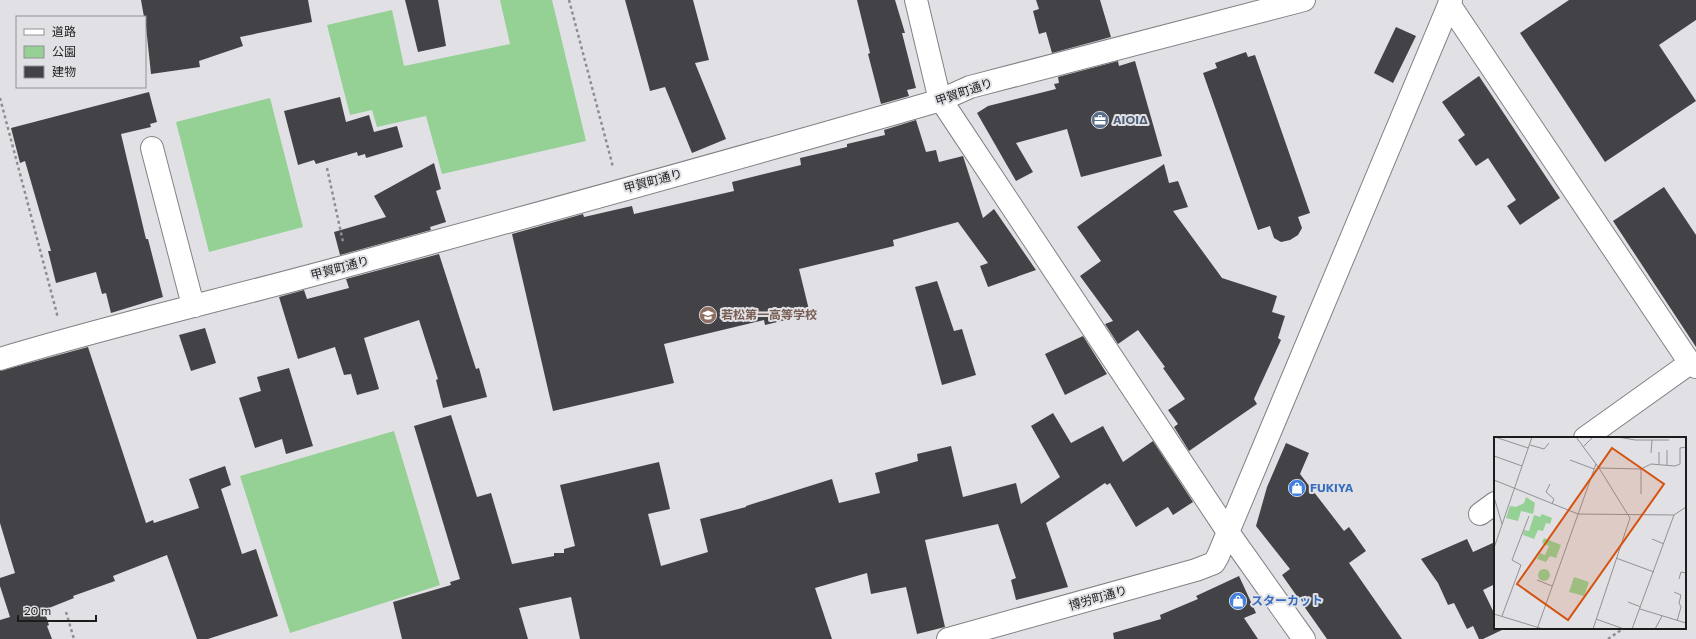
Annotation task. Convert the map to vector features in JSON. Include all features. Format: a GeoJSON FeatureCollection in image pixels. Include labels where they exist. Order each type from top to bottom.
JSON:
{"type":"FeatureCollection","features":[{"type":"Feature","properties":{"kind":"street"},"geometry":{"type":"LineString","coordinates":[[916,0],[941,100],[1228,532],[1304,639]]}},
{"type":"Feature","properties":{"kind":"street","name":"甲賀町通り"},"geometry":{"type":"LineString","coordinates":[[0,359],[64,340],[350,265],[941,100],[970,87],[1304,0]]}},
{"type":"Feature","properties":{"kind":"street"},"geometry":{"type":"LineString","coordinates":[[1450,2],[1693,365],[1586,437]]}},
{"type":"Feature","properties":{"kind":"street","name":"博労町通り"},"geometry":{"type":"LineString","coordinates":[[948,639],[1214,563],[1450,2]]}},
{"type":"Feature","properties":{"kind":"street"},"geometry":{"type":"LineString","coordinates":[[152,148],[190,294],[195,306]]}},
{"type":"Feature","properties":{"kind":"path"},"geometry":{"type":"LineString","coordinates":[[569,0],[620,190]]}},
{"type":"Feature","properties":{"kind":"path"},"geometry":{"type":"LineString","coordinates":[[0,98],[64,340]]}},
{"type":"Feature","properties":{"kind":"path"},"geometry":{"type":"LineString","coordinates":[[327,168],[346,254],[350,265]]}},
{"type":"Feature","properties":{"kind":"path"},"geometry":{"type":"LineString","coordinates":[[66,612],[74,639]]}},
{"type":"Feature","properties":{"kind":"path"},"geometry":{"type":"LineString","coordinates":[[1608,639],[1623,629]]}},
{"type":"Feature","properties":{"kind":"green space"},"geometry":{"type":"Polygon","coordinates":[[[500,0],[552,0],[586,141],[442,174],[426,116],[377,127],[372,110],[350,115],[327,25],[392,10],[404,66],[510,44],[500,0]]]}},
{"type":"Feature","properties":{"kind":"green space"},"geometry":{"type":"Polygon","coordinates":[[[270,98],[303,227],[209,252],[176,122],[270,98]]]}},
{"type":"Feature","properties":{"kind":"green space"},"geometry":{"type":"Polygon","coordinates":[[[394,431],[440,585],[290,633],[240,476],[394,431]]]}},
{"type":"Feature","properties":{"kind":"building"},"geometry":{"type":"Polygon","coordinates":[[[141,0],[308,0],[312,22],[240,37],[243,46],[199,61],[200,67],[151,74],[146,16],[144,16],[141,0]]]}},
{"type":"Feature","properties":{"kind":"building"},"geometry":{"type":"Polygon","coordinates":[[[405,0],[438,0],[446,46],[418,52],[405,0]]]}},
{"type":"Feature","properties":{"kind":"building"},"geometry":{"type":"Polygon","coordinates":[[[625,0],[693,0],[709,60],[695,63],[726,139],[692,153],[665,87],[650,91],[625,0]]]}},
{"type":"Feature","properties":{"kind":"building"},"geometry":{"type":"Polygon","coordinates":[[[857,0],[895,0],[905,33],[902,33],[916,88],[907,90],[909,96],[881,104],[868,54],[870,53],[857,0]]]}},
{"type":"Feature","properties":{"kind":"building"},"geometry":{"type":"Polygon","coordinates":[[[1036,0],[1100,0],[1111,37],[1052,53],[1046,32],[1039,34],[1033,11],[1039,9],[1036,0]]]}},
{"type":"Feature","properties":{"kind":"building"},"geometry":{"type":"Polygon","coordinates":[[[1569,0],[1696,0],[1696,20],[1659,45],[1696,101],[1605,162],[1520,33],[1569,0]]]}},
{"type":"Feature","properties":{"kind":"building"},"geometry":{"type":"Polygon","coordinates":[[[1396,27],[1416,36],[1393,83],[1374,73],[1396,27]]]}},
{"type":"Feature","properties":{"kind":"building"},"geometry":{"type":"Polygon","coordinates":[[[1246,52],[1248,57],[1255,55],[1310,213],[1298,217],[1302,228],[1298,235],[1290,240],[1281,242],[1274,238],[1270,226],[1258,230],[1203,73],[1217,68],[1215,63],[1246,52]]]}},
{"type":"Feature","properties":{"kind":"building"},"geometry":{"type":"Polygon","coordinates":[[[1118,61],[1119,66],[1135,61],[1162,156],[1081,177],[1067,129],[1016,143],[1033,172],[1016,181],[977,113],[988,106],[1056,89],[1054,84],[1059,83],[1058,77],[1118,61]]]}},
{"type":"Feature","properties":{"kind":"building"},"geometry":{"type":"Polygon","coordinates":[[[1479,76],[1560,198],[1520,225],[1507,206],[1516,200],[1488,158],[1476,166],[1458,140],[1465,135],[1442,102],[1479,76]]]}},
{"type":"Feature","properties":{"kind":"building"},"geometry":{"type":"Polygon","coordinates":[[[149,92],[157,122],[150,124],[151,127],[121,134],[146,239],[148,239],[163,297],[111,313],[106,293],[102,294],[96,272],[56,283],[48,251],[51,251],[25,161],[20,163],[11,128],[149,92]]]}},
{"type":"Feature","properties":{"kind":"building"},"geometry":{"type":"Polygon","coordinates":[[[340,97],[346,122],[369,115],[374,132],[397,126],[403,147],[366,158],[365,154],[358,156],[357,152],[316,164],[314,160],[298,165],[284,111],[340,97]]]}},
{"type":"Feature","properties":{"kind":"building"},"geometry":{"type":"Polygon","coordinates":[[[916,120],[926,152],[936,150],[939,162],[963,156],[983,218],[994,209],[1036,270],[988,287],[980,266],[988,263],[958,222],[893,240],[894,246],[799,269],[810,314],[765,325],[764,320],[664,344],[674,383],[553,411],[512,234],[583,214],[584,217],[632,206],[634,214],[734,191],[732,182],[801,165],[800,158],[847,147],[847,144],[885,135],[884,130],[916,120]]]}},
{"type":"Feature","properties":{"kind":"building"},"geometry":{"type":"Polygon","coordinates":[[[434,163],[441,189],[436,191],[446,222],[430,227],[431,230],[340,255],[334,232],[386,217],[374,196],[434,163]]]}},
{"type":"Feature","properties":{"kind":"building"},"geometry":{"type":"Polygon","coordinates":[[[1164,164],[1169,183],[1178,181],[1188,207],[1173,211],[1222,278],[1277,296],[1272,312],[1285,316],[1278,338],[1281,340],[1254,399],[1257,404],[1189,451],[1174,427],[1178,424],[1168,410],[1185,399],[1163,368],[1165,367],[1138,330],[1118,344],[1105,324],[1113,321],[1080,276],[1101,261],[1077,227],[1164,164]]]}},
{"type":"Feature","properties":{"kind":"building"},"geometry":{"type":"Polygon","coordinates":[[[1664,187],[1696,235],[1696,347],[1613,221],[1664,187]]]}},
{"type":"Feature","properties":{"kind":"building"},"geometry":{"type":"Polygon","coordinates":[[[439,254],[476,369],[479,368],[487,397],[443,408],[436,380],[438,379],[419,320],[364,338],[379,389],[357,395],[351,374],[344,375],[335,347],[298,359],[279,297],[304,290],[307,299],[349,288],[346,279],[439,254]]]}},
{"type":"Feature","properties":{"kind":"building"},"geometry":{"type":"Polygon","coordinates":[[[937,281],[954,331],[962,329],[976,375],[942,385],[915,287],[937,281]]]}},
{"type":"Feature","properties":{"kind":"building"},"geometry":{"type":"Polygon","coordinates":[[[205,328],[216,363],[191,371],[179,335],[205,328]]]}},
{"type":"Feature","properties":{"kind":"building"},"geometry":{"type":"Polygon","coordinates":[[[1083,336],[1107,374],[1065,395],[1045,354],[1083,336]]]}},
{"type":"Feature","properties":{"kind":"building"},"geometry":{"type":"Polygon","coordinates":[[[88,347],[146,523],[153,520],[154,523],[199,508],[189,479],[225,466],[231,485],[221,489],[242,554],[256,549],[278,616],[208,639],[197,639],[167,555],[113,576],[115,581],[73,596],[74,598],[44,610],[49,625],[47,626],[52,639],[0,639],[0,620],[10,617],[0,586],[0,578],[15,573],[0,523],[0,371],[88,347]]]}},
{"type":"Feature","properties":{"kind":"building"},"geometry":{"type":"Polygon","coordinates":[[[289,368],[313,446],[286,454],[282,439],[255,448],[239,398],[261,391],[257,377],[289,368]]]}},
{"type":"Feature","properties":{"kind":"building"},"geometry":{"type":"Polygon","coordinates":[[[1053,413],[1071,443],[1103,426],[1123,462],[1153,441],[1193,502],[1173,515],[1168,507],[1136,527],[1110,483],[1107,485],[1105,483],[1046,523],[1068,587],[1016,600],[1011,580],[1016,578],[998,524],[925,540],[945,627],[917,634],[906,587],[871,594],[867,573],[815,588],[832,639],[580,639],[571,597],[519,608],[528,639],[402,639],[393,602],[451,585],[450,582],[460,579],[414,426],[451,415],[477,497],[491,493],[512,564],[554,556],[554,553],[564,553],[564,549],[575,546],[560,485],[659,462],[670,509],[648,514],[661,566],[708,552],[700,519],[746,507],[832,479],[839,503],[880,493],[875,473],[918,461],[917,454],[951,446],[963,497],[1016,483],[1021,504],[1060,477],[1031,426],[1053,413]]]}},
{"type":"Feature","properties":{"kind":"building"},"geometry":{"type":"Polygon","coordinates":[[[1286,443],[1309,453],[1300,474],[1344,531],[1349,527],[1366,551],[1349,563],[1402,639],[1327,639],[1282,575],[1290,569],[1256,526],[1267,487],[1286,443]]]}},
{"type":"Feature","properties":{"kind":"building"},"geometry":{"type":"Polygon","coordinates":[[[1467,539],[1473,552],[1494,542],[1494,584],[1483,590],[1494,613],[1494,629],[1502,630],[1483,639],[1479,639],[1473,626],[1467,629],[1454,603],[1448,605],[1438,583],[1421,559],[1467,539]]]}},
{"type":"Feature","properties":{"kind":"building"},"geometry":{"type":"Polygon","coordinates":[[[1239,576],[1256,613],[1244,618],[1258,639],[1114,639],[1113,633],[1161,619],[1160,615],[1198,599],[1196,596],[1239,576]]]}},
{"type":"Feature","properties":{"kind":"place","name":"AIOIΔ"},"geometry":{"type":"Point","coordinates":[1100,120]}},
{"type":"Feature","properties":{"kind":"place","name":"若松第一高等学校"},"geometry":{"type":"Point","coordinates":[708,315]}},
{"type":"Feature","properties":{"kind":"place","name":"FUKIYA"},"geometry":{"type":"Point","coordinates":[1297,488]}},
{"type":"Feature","properties":{"kind":"place","name":"スターカット"},"geometry":{"type":"Point","coordinates":[1238,601]}}]}
